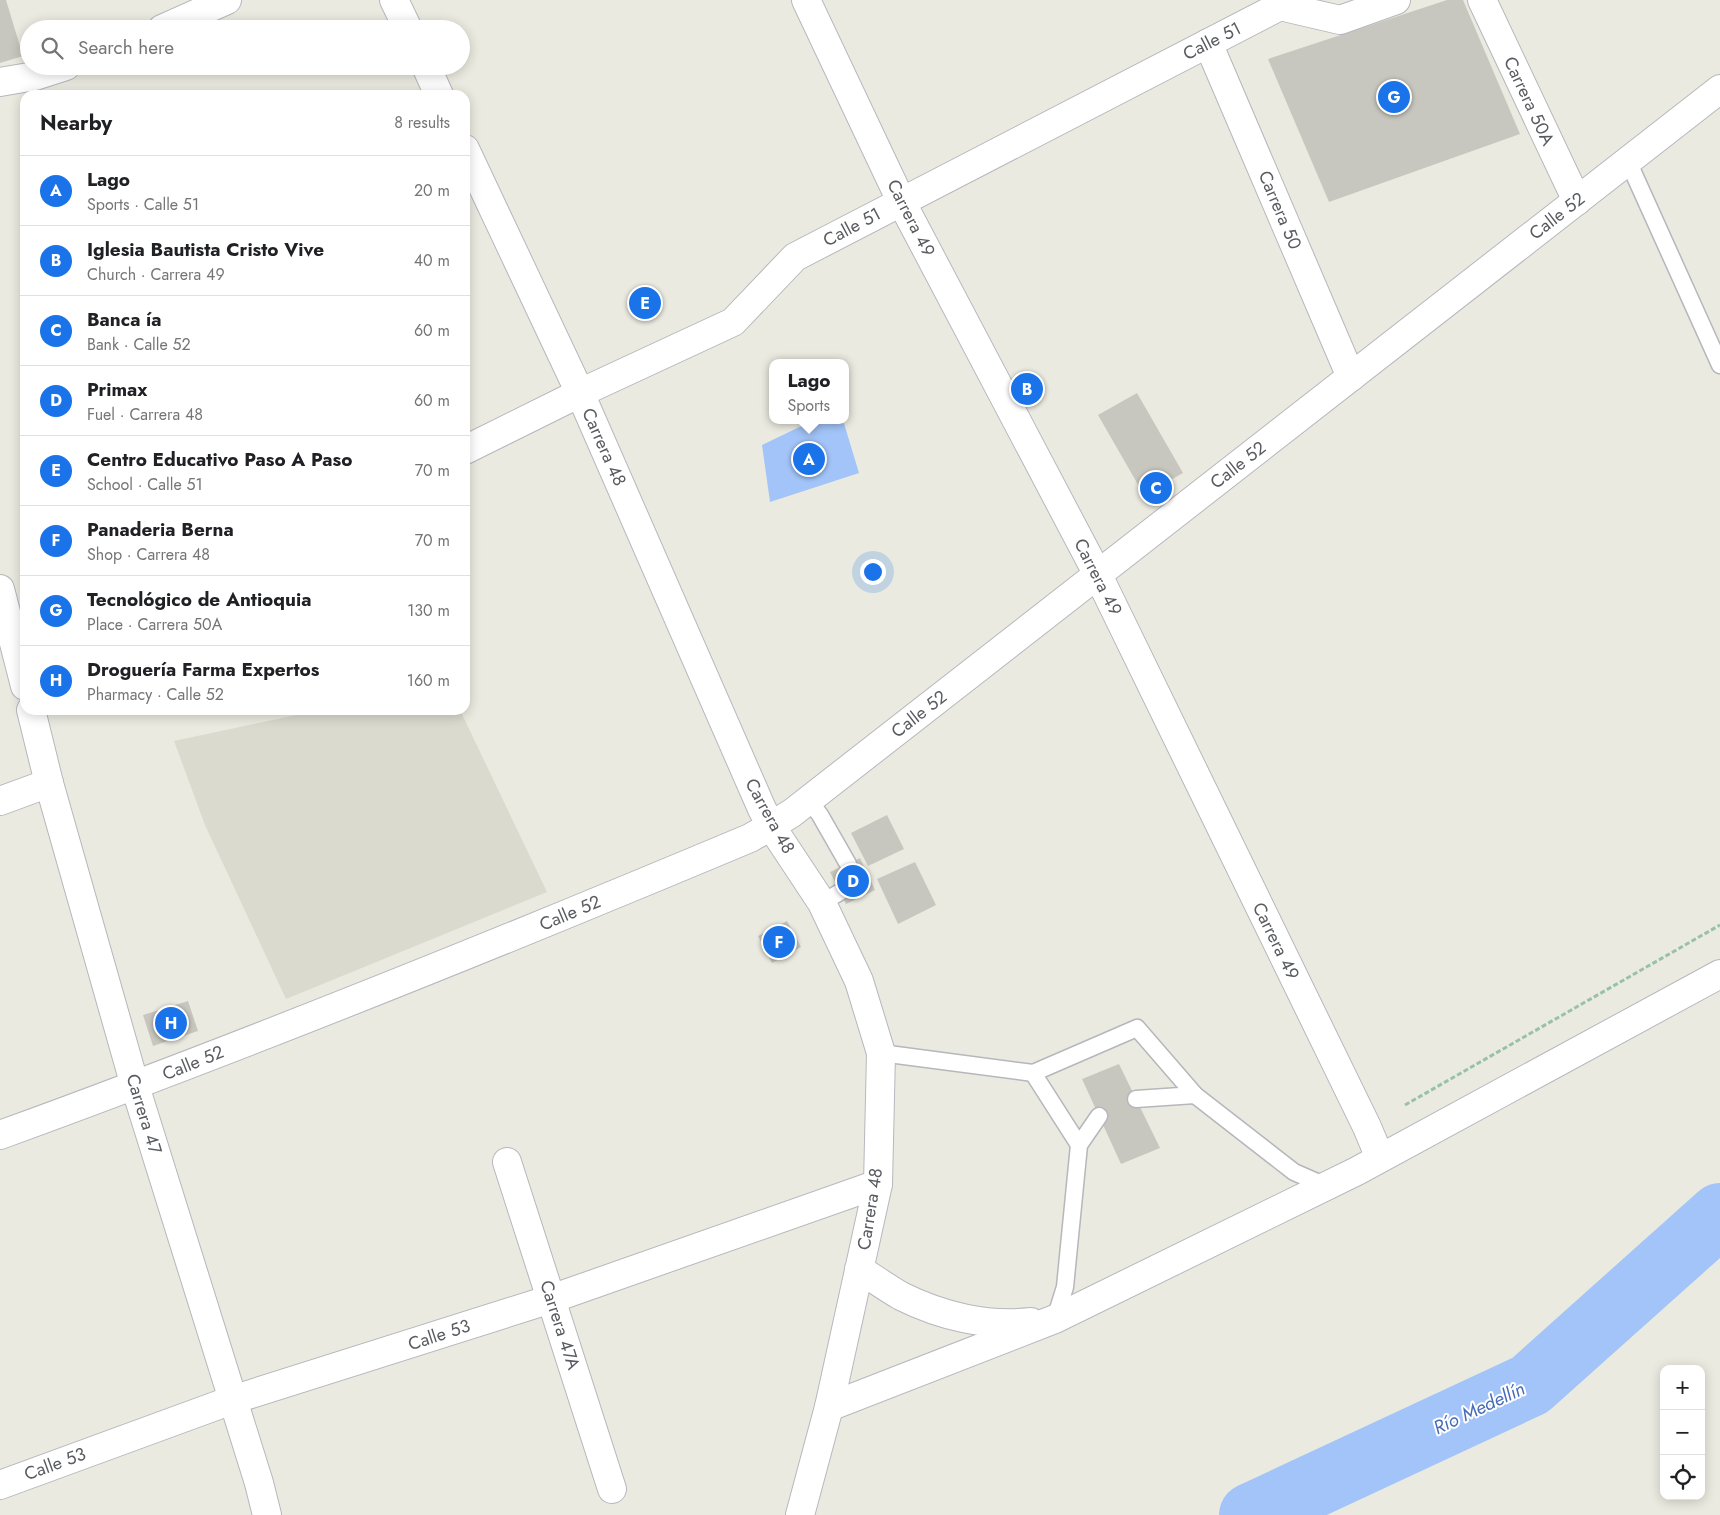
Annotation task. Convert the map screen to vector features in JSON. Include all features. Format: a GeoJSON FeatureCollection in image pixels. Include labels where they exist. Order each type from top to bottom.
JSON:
{"type":"FeatureCollection","features":[{"type":"Feature","properties":{"kind":"street"},"geometry":{"type":"LineString","coordinates":[[182,20],[227,0]]}},
{"type":"Feature","properties":{"kind":"street"},"geometry":{"type":"LineString","coordinates":[[394,0],[404,20]]}},
{"type":"Feature","properties":{"kind":"street","name":"Carrera 49"},"geometry":{"type":"LineString","coordinates":[[806,0],[901,201],[1098,574],[1367,1127],[1380,1158]]}},
{"type":"Feature","properties":{"kind":"street"},"geometry":{"type":"LineString","coordinates":[[1279,3],[1340,20],[1396,0]]}},
{"type":"Feature","properties":{"kind":"street","name":"Carrera 50A"},"geometry":{"type":"LineString","coordinates":[[1482,0],[1576,201]]}},
{"type":"Feature","properties":{"kind":"street","name":"Calle 51"},"geometry":{"type":"LineString","coordinates":[[470,448],[580,393],[734,322],[795,257],[1208,43],[1279,3]]}},
{"type":"Feature","properties":{"kind":"street","name":"Carrera 50"},"geometry":{"type":"LineString","coordinates":[[1208,43],[1351,377]]}},
{"type":"Feature","properties":{"kind":"street"},"geometry":{"type":"LineString","coordinates":[[0,82],[38,75]]}},
{"type":"Feature","properties":{"kind":"street"},"geometry":{"type":"LineString","coordinates":[[430,75],[437,90]]}},
{"type":"Feature","properties":{"kind":"street","name":"Calle 52"},"geometry":{"type":"LineString","coordinates":[[0,1135],[135,1086],[550,922],[750,838],[771,826],[808,800],[1720,89]]}},
{"type":"Feature","properties":{"kind":"street","name":"Carrera 48"},"geometry":{"type":"LineString","coordinates":[[470,160],[580,393],[758,800],[771,826],[831,898],[881,1053],[878,1184],[829,1407],[802,1505]]}},
{"type":"Feature","properties":{"kind":"street"},"geometry":{"type":"LineString","coordinates":[[0,589],[20,661]]}},
{"type":"Feature","properties":{"kind":"street","name":"Carrera 47"},"geometry":{"type":"LineString","coordinates":[[32,715],[49,783],[135,1086],[259,1483],[267,1515]]}},
{"type":"Feature","properties":{"kind":"street"},"geometry":{"type":"LineString","coordinates":[[0,801],[49,783]]}},
{"type":"Feature","properties":{"kind":"street"},"geometry":{"type":"LineString","coordinates":[[829,1407],[1055,1318],[1326,1186],[1720,974]]}},
{"type":"Feature","properties":{"kind":"street","name":"Carrera 47A"},"geometry":{"type":"LineString","coordinates":[[507,1162],[612,1489]]}},
{"type":"Feature","properties":{"kind":"street","name":"Calle 53"},"geometry":{"type":"LineString","coordinates":[[0,1484],[232,1400],[551,1299],[878,1184]]}},
{"type":"Feature","properties":{"kind":"street"},"geometry":{"type":"LineString","coordinates":[[859,1269],[901,1296],[948,1315],[980,1321],[1014,1324],[1055,1318]]}},
{"type":"Feature","properties":{"kind":"lane"},"geometry":{"type":"LineString","coordinates":[[1628,161],[1720,365]]}},
{"type":"Feature","properties":{"kind":"lane"},"geometry":{"type":"LineString","coordinates":[[808,800],[820,815],[848,864]]}},
{"type":"Feature","properties":{"kind":"lane"},"geometry":{"type":"LineString","coordinates":[[881,1053],[1033,1073],[1137,1028],[1195,1094],[1294,1172],[1326,1186]]}},
{"type":"Feature","properties":{"kind":"lane"},"geometry":{"type":"LineString","coordinates":[[1033,1073],[1079,1145]]}},
{"type":"Feature","properties":{"kind":"lane"},"geometry":{"type":"LineString","coordinates":[[1136,1099],[1195,1094]]}},
{"type":"Feature","properties":{"kind":"lane"},"geometry":{"type":"LineString","coordinates":[[1055,1318],[1065,1287],[1079,1145],[1099,1116]]}},
{"type":"Feature","properties":{"kind":"shaded area"},"geometry":{"type":"Polygon","coordinates":[[[296,715],[462,715],[547,892],[286,999],[205,825],[174,741],[296,715]]]}},
{"type":"Feature","properties":{"kind":"water"},"geometry":{"type":"Polygon","coordinates":[[[806,424],[844,424],[859,473],[770,502],[762,445],[806,424]]]}},
{"type":"Feature","properties":{"kind":"building"},"geometry":{"type":"Polygon","coordinates":[[[0,0],[6,0],[20,46],[20,57],[0,63],[0,0]]]}},
{"type":"Feature","properties":{"kind":"building"},"geometry":{"type":"Polygon","coordinates":[[[1447,0],[1463,0],[1520,134],[1329,202],[1268,59],[1447,0]]]}},
{"type":"Feature","properties":{"kind":"building"},"geometry":{"type":"Polygon","coordinates":[[[1137,393],[1183,473],[1144,495],[1098,415],[1137,393]]]}},
{"type":"Feature","properties":{"kind":"building"},"geometry":{"type":"Polygon","coordinates":[[[887,815],[904,849],[868,866],[851,833],[887,815]]]}},
{"type":"Feature","properties":{"kind":"building"},"geometry":{"type":"Polygon","coordinates":[[[860,858],[875,890],[846,904],[830,872],[860,858]]]}},
{"type":"Feature","properties":{"kind":"building"},"geometry":{"type":"Polygon","coordinates":[[[915,862],[936,905],[898,924],[877,879],[915,862]]]}},
{"type":"Feature","properties":{"kind":"building"},"geometry":{"type":"Polygon","coordinates":[[[787,921],[801,947],[772,963],[758,936],[787,921]]]}},
{"type":"Feature","properties":{"kind":"building"},"geometry":{"type":"Polygon","coordinates":[[[188,1001],[198,1031],[153,1046],[143,1015],[188,1001]]]}},
{"type":"Feature","properties":{"kind":"building"},"geometry":{"type":"Polygon","coordinates":[[[1119,1064],[1160,1148],[1121,1164],[1082,1079],[1119,1064]]]}},
{"type":"Feature","properties":{"kind":"waterway","name":"Río Medellín"},"geometry":{"type":"LineString","coordinates":[[1251,1515],[1530,1385],[1720,1215]]}},
{"type":"Feature","properties":{"kind":"place","name":"Tecnológico de Antioquia"},"geometry":{"type":"Point","coordinates":[1394,97]}},
{"type":"Feature","properties":{"kind":"place","name":"Centro Educativo Paso A Paso"},"geometry":{"type":"Point","coordinates":[645,303]}},
{"type":"Feature","properties":{"kind":"place","name":"Iglesia Bautista Cristo Vive"},"geometry":{"type":"Point","coordinates":[1027,389]}},
{"type":"Feature","properties":{"kind":"place","name":"Lago"},"geometry":{"type":"Point","coordinates":[809,459]}},
{"type":"Feature","properties":{"kind":"place","name":"Banca ía"},"geometry":{"type":"Point","coordinates":[1156,488]}},
{"type":"Feature","properties":{"kind":"place","name":"Primax"},"geometry":{"type":"Point","coordinates":[853,881]}},
{"type":"Feature","properties":{"kind":"place","name":"Panaderia Berna"},"geometry":{"type":"Point","coordinates":[779,942]}},
{"type":"Feature","properties":{"kind":"place","name":"Droguería Farma Expertos"},"geometry":{"type":"Point","coordinates":[171,1023]}}]}
